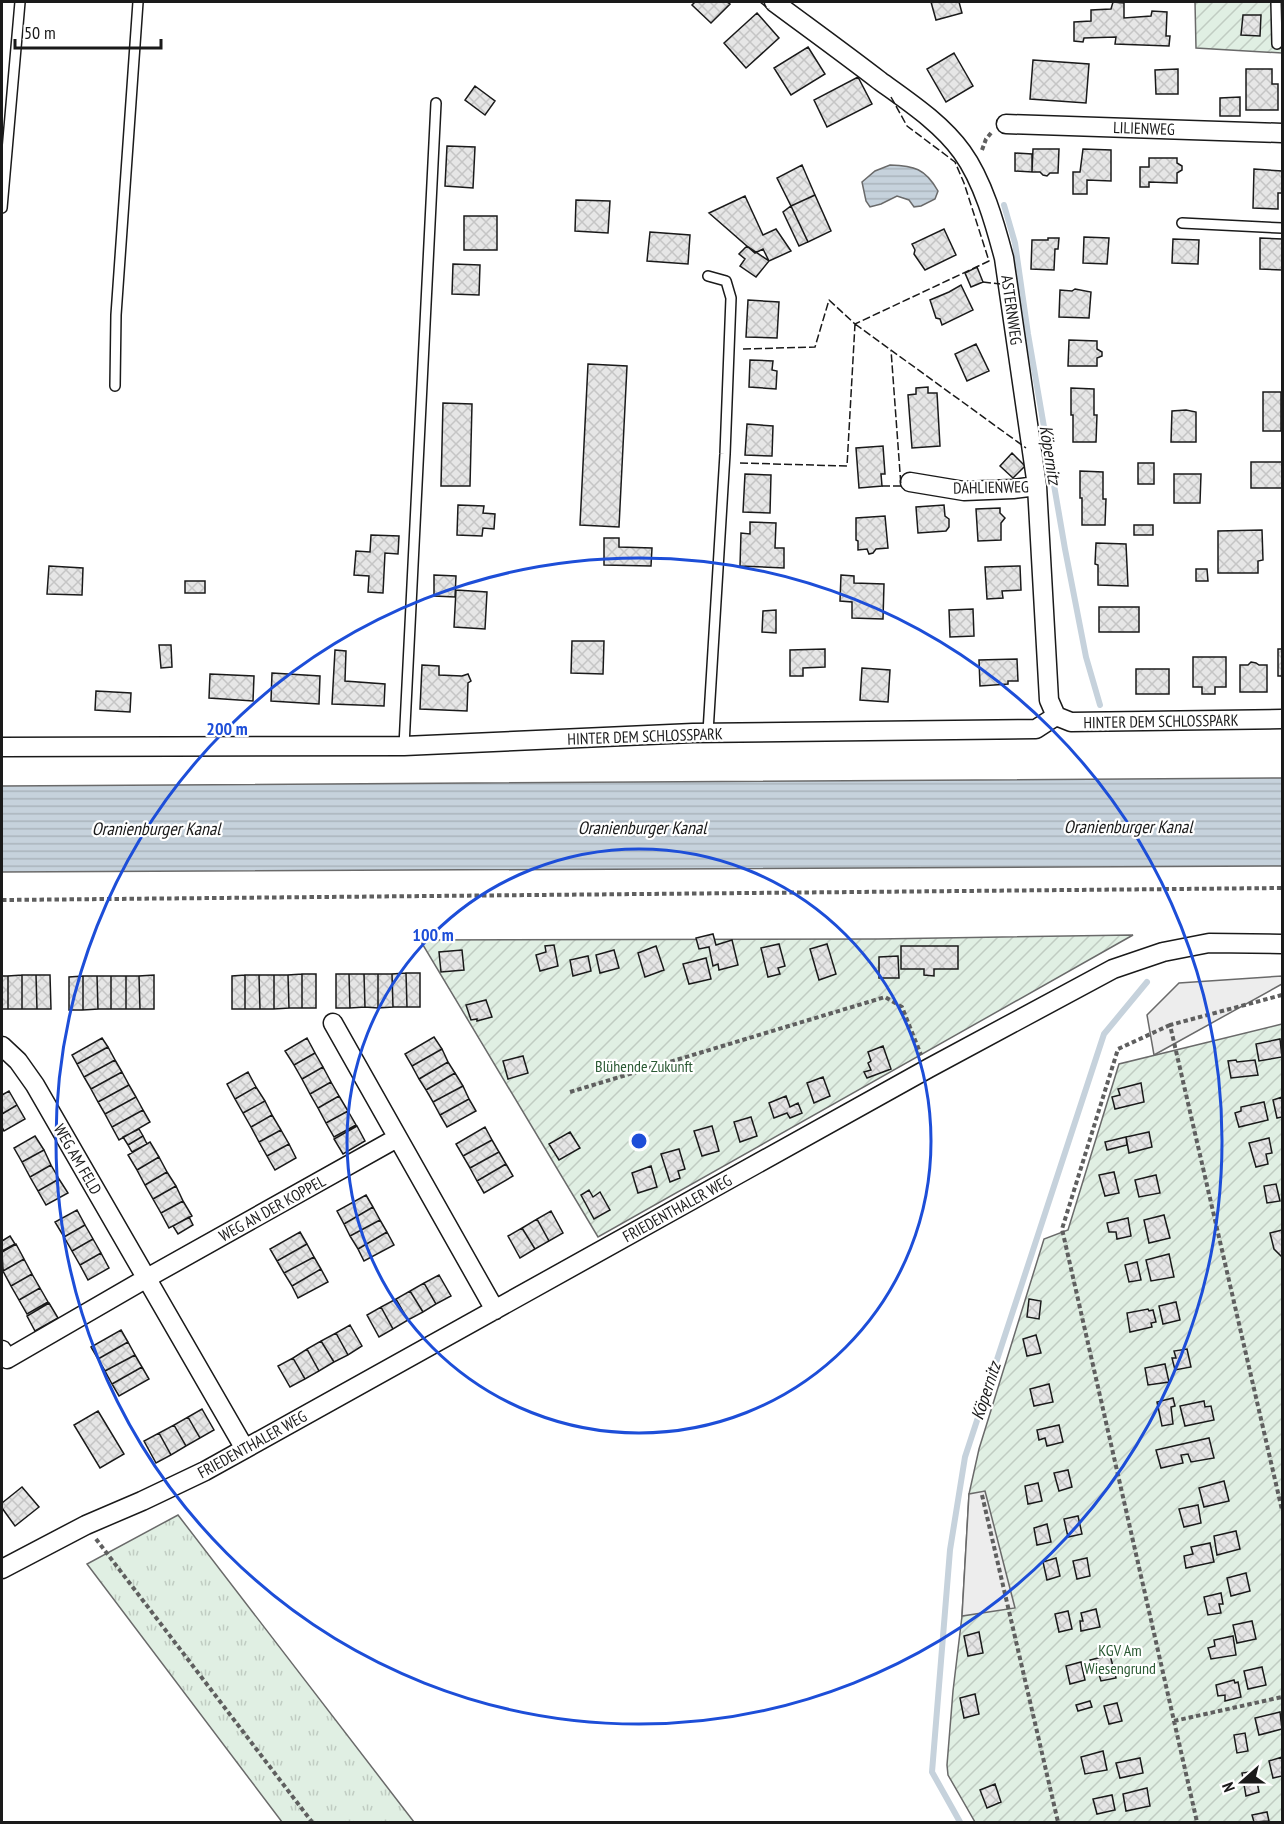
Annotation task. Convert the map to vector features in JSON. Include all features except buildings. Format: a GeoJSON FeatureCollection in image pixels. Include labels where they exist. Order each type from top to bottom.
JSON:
{"type":"FeatureCollection","features":[{"type":"Feature","properties":{"kind":"street","name":"ASTERNWEG"},"geometry":{"type":"LineString","coordinates":[[774,2],[919,110],[947,134],[963,153],[975,173],[996,226],[1004,258],[1037,486],[1049,700],[1056,716]]}},
{"type":"Feature","properties":{"kind":"street","name":"LILIENWEG"},"geometry":{"type":"LineString","coordinates":[[1006,124],[1282,133]]}},
{"type":"Feature","properties":{"kind":"street","name":"DAHLIENWEG"},"geometry":{"type":"LineString","coordinates":[[910,482],[964,491],[1037,486]]}},
{"type":"Feature","properties":{"kind":"street","name":"HINTER DEM SCHLOSSPARK"},"geometry":{"type":"LineString","coordinates":[[2,747],[404,746],[708,732],[1036,729],[1056,716],[1071,722],[1282,719]]}},
{"type":"Feature","properties":{"kind":"street","name":"FRIEDENTHALER WEG"},"geometry":{"type":"LineString","coordinates":[[2,1569],[86,1525],[205,1471],[929,1068],[1113,969],[1163,952],[1209,943],[1282,944]]}},
{"type":"Feature","properties":{"kind":"street"},"geometry":{"type":"LineString","coordinates":[[333,1023],[495,1310]]}},
{"type":"Feature","properties":{"kind":"street","name":"WEG AM FELD"},"geometry":{"type":"LineString","coordinates":[[2,1046],[18,1061],[35,1085],[245,1449]]}},
{"type":"Feature","properties":{"kind":"street","name":"WEG AN DER KOPPEL"},"geometry":{"type":"LineString","coordinates":[[147,1278],[397,1138]]}},
{"type":"Feature","properties":{"kind":"street"},"geometry":{"type":"LineString","coordinates":[[2,1350],[7,1359],[147,1278]]}},
{"type":"Feature","properties":{"kind":"lane"},"geometry":{"type":"LineString","coordinates":[[2,208],[21,2]]}},
{"type":"Feature","properties":{"kind":"lane"},"geometry":{"type":"LineString","coordinates":[[115,386],[116,315],[138,2]]}},
{"type":"Feature","properties":{"kind":"lane"},"geometry":{"type":"LineString","coordinates":[[1275,2],[1276,44]]}},
{"type":"Feature","properties":{"kind":"lane"},"geometry":{"type":"LineString","coordinates":[[404,746],[436,103]]}},
{"type":"Feature","properties":{"kind":"lane"},"geometry":{"type":"LineString","coordinates":[[1182,223],[1282,228]]}},
{"type":"Feature","properties":{"kind":"lane"},"geometry":{"type":"LineString","coordinates":[[708,276],[726,281],[731,298],[724,466],[708,732]]}},
{"type":"Feature","properties":{"kind":"path"},"geometry":{"type":"LineString","coordinates":[[975,173],[986,139],[995,128],[1006,124]]}},
{"type":"Feature","properties":{"kind":"path"},"geometry":{"type":"LineString","coordinates":[[2,900],[1282,888]]}},
{"type":"Feature","properties":{"kind":"path"},"geometry":{"type":"LineString","coordinates":[[1197,1822],[1062,1229],[1118,1048],[1170,1025],[1282,995]]}},
{"type":"Feature","properties":{"kind":"path"},"geometry":{"type":"LineString","coordinates":[[570,1092],[885,997],[902,1007],[920,1054],[929,1068]]}},
{"type":"Feature","properties":{"kind":"path"},"geometry":{"type":"LineString","coordinates":[[1170,1025],[1282,1510]]}},
{"type":"Feature","properties":{"kind":"path"},"geometry":{"type":"LineString","coordinates":[[982,1495],[1058,1822]]}},
{"type":"Feature","properties":{"kind":"path"},"geometry":{"type":"LineString","coordinates":[[86,1525],[312,1822]]}},
{"type":"Feature","properties":{"kind":"path"},"geometry":{"type":"LineString","coordinates":[[1174,1721],[1282,1697]]}},
{"type":"Feature","properties":{"kind":"green space"},"geometry":{"type":"Polygon","coordinates":[[[1195,2],[1282,2],[1282,53],[1196,48],[1195,2]]]}},
{"type":"Feature","properties":{"kind":"green space","name":"Blühende Zukunft"},"geometry":{"type":"Polygon","coordinates":[[[1133,935],[598,1237],[420,940],[878,939],[1133,935]]]}},
{"type":"Feature","properties":{"kind":"green space","name":"KGV Am Wiesengrund"},"geometry":{"type":"Polygon","coordinates":[[[1282,1024],[1282,1822],[975,1822],[948,1775],[947,1765],[962,1616],[969,1494],[979,1449],[1044,1239],[1068,1230],[1119,1064],[1282,1024]]]}},
{"type":"Feature","properties":{"kind":"green space"},"geometry":{"type":"Polygon","coordinates":[[[178,1515],[414,1822],[282,1822],[87,1564],[178,1515]]]}},
{"type":"Feature","properties":{"kind":"shaded area"},"geometry":{"type":"Polygon","coordinates":[[[1282,976],[1282,984],[1154,1055],[1147,1015],[1179,983],[1282,976]]]}},
{"type":"Feature","properties":{"kind":"shaded area"},"geometry":{"type":"Polygon","coordinates":[[[985,1491],[1015,1608],[962,1616],[969,1494],[985,1491]]]}},
{"type":"Feature","properties":{"kind":"water"},"geometry":{"type":"Polygon","coordinates":[[[890,165],[906,166],[923,173],[938,191],[935,199],[914,207],[909,200],[897,196],[870,207],[866,201],[862,182],[875,171],[890,165]]]}},
{"type":"Feature","properties":{"kind":"water","name":"Oranienburger Kanal"},"geometry":{"type":"Polygon","coordinates":[[[1282,778],[1282,866],[2,872],[2,786],[1282,778]]]}},
{"type":"Feature","properties":{"kind":"waterway","name":"Köpernitz"},"geometry":{"type":"LineString","coordinates":[[1004,205],[1015,243],[1028,334],[1065,549],[1086,657],[1100,705]]}},
{"type":"Feature","properties":{"kind":"waterway","name":"Köpernitz"},"geometry":{"type":"LineString","coordinates":[[960,1822],[932,1772],[950,1550],[965,1457],[1104,1034],[1147,982]]}},
{"type":"Feature","properties":{"kind":"fence"},"geometry":{"type":"LineString","coordinates":[[760,2],[769,9]]}},
{"type":"Feature","properties":{"kind":"fence"},"geometry":{"type":"LineString","coordinates":[[743,349],[815,347],[829,300],[855,324],[989,261],[955,162],[907,126],[891,97]]}},
{"type":"Feature","properties":{"kind":"fence"},"geometry":{"type":"LineString","coordinates":[[983,282],[1001,284],[1001,288]]}},
{"type":"Feature","properties":{"kind":"fence"},"geometry":{"type":"LineString","coordinates":[[855,324],[1026,448]]}},
{"type":"Feature","properties":{"kind":"fence"},"geometry":{"type":"LineString","coordinates":[[740,463],[847,466],[855,324]]}},
{"type":"Feature","properties":{"kind":"fence"},"geometry":{"type":"LineString","coordinates":[[882,486],[901,486],[891,350]]}}]}
